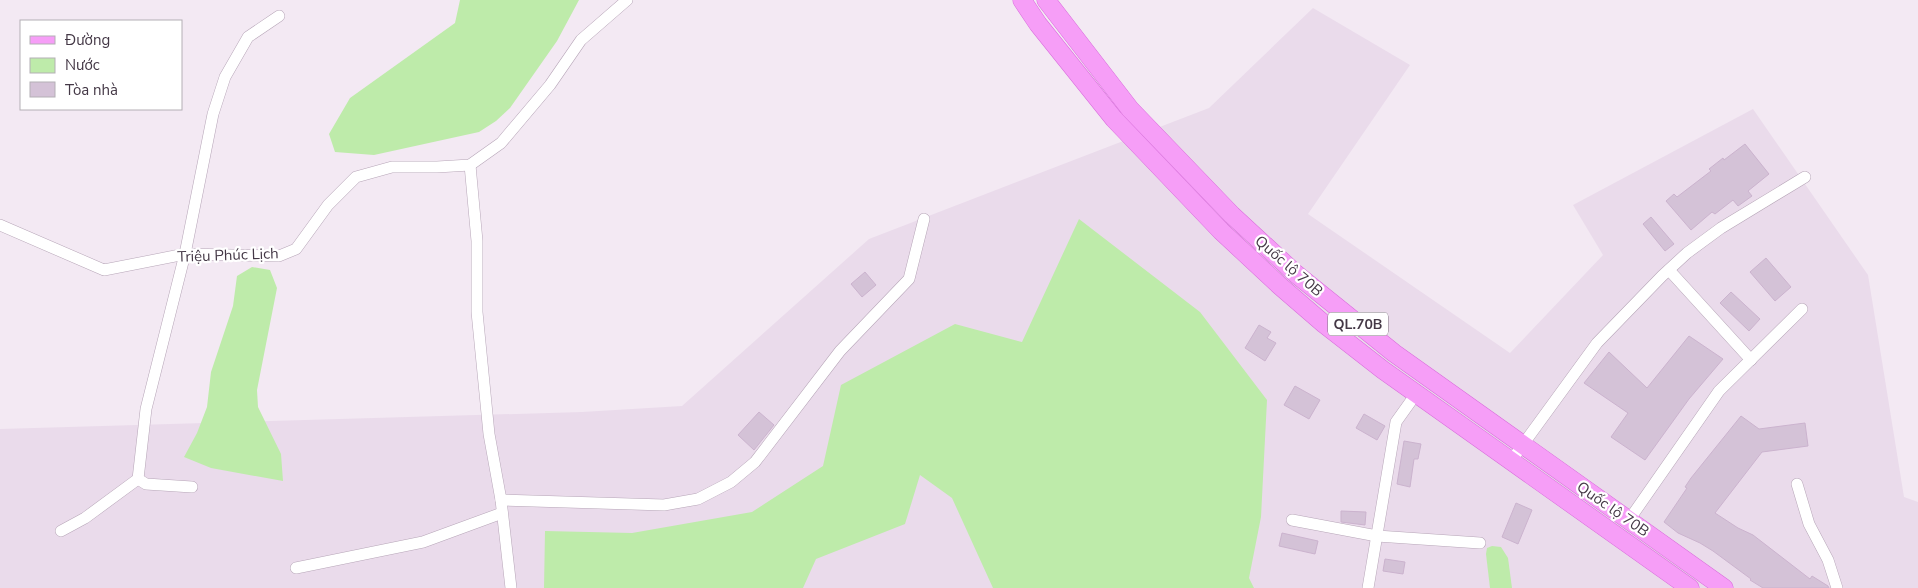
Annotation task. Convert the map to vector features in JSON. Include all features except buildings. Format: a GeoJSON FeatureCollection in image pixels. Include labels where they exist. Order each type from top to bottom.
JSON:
{"type":"FeatureCollection","features":[{"type":"Feature","properties":{"kind":"main road","name":"Quốc lộ 70B"},"geometry":{"type":"LineString","coordinates":[[1022,0],[1038,24],[1114,119],[1220,231],[1280,286],[1324,324],[1416,394],[1690,588]]}},
{"type":"Feature","properties":{"kind":"main road","name":"Quốc lộ 70B"},"geometry":{"type":"LineString","coordinates":[[1046,0],[1130,108],[1232,215],[1296,274],[1394,353],[1724,588]]}},
{"type":"Feature","properties":{"kind":"main road"},"geometry":{"type":"LineString","coordinates":[[1517,465],[1529,449]]}},
{"type":"Feature","properties":{"kind":"street"},"geometry":{"type":"LineString","coordinates":[[511,588],[501,500],[489,434],[477,312],[477,241],[470,165],[501,144],[550,85],[581,40],[627,0]]}},
{"type":"Feature","properties":{"kind":"street"},"geometry":{"type":"LineString","coordinates":[[61,531],[85,518],[138,479],[146,409],[186,254],[213,114],[225,77],[248,38],[278,16]]}},
{"type":"Feature","properties":{"kind":"street","name":"Triệu Phúc Lịch"},"geometry":{"type":"LineString","coordinates":[[0,225],[104,270],[186,254],[279,256],[296,249],[328,205],[356,177],[392,167],[470,165]]}},
{"type":"Feature","properties":{"kind":"street"},"geometry":{"type":"LineString","coordinates":[[1529,449],[1598,343],[1669,270],[1687,253],[1721,228],[1805,177]]}},
{"type":"Feature","properties":{"kind":"street"},"geometry":{"type":"LineString","coordinates":[[501,500],[664,505],[698,499],[731,482],[755,462],[840,351],[909,279],[924,219]]}},
{"type":"Feature","properties":{"kind":"street"},"geometry":{"type":"LineString","coordinates":[[1669,270],[1751,360]]}},
{"type":"Feature","properties":{"kind":"street"},"geometry":{"type":"LineString","coordinates":[[1630,520],[1719,391],[1802,309]]}},
{"type":"Feature","properties":{"kind":"street"},"geometry":{"type":"LineString","coordinates":[[1368,588],[1396,422],[1416,394]]}},
{"type":"Feature","properties":{"kind":"street"},"geometry":{"type":"LineString","coordinates":[[138,479],[146,484],[192,487]]}},
{"type":"Feature","properties":{"kind":"street"},"geometry":{"type":"LineString","coordinates":[[1797,484],[1809,524],[1828,560],[1837,588]]}},
{"type":"Feature","properties":{"kind":"street"},"geometry":{"type":"LineString","coordinates":[[296,568],[423,542],[502,512]]}},
{"type":"Feature","properties":{"kind":"street"},"geometry":{"type":"LineString","coordinates":[[1292,520],[1377,536],[1480,543]]}},
{"type":"Feature","properties":{"kind":"shaded area"},"geometry":{"type":"Polygon","coordinates":[[[1313,8],[1410,65],[1308,214],[1510,353],[1603,255],[1573,205],[1753,109],[1868,275],[1904,497],[1918,502],[1918,588],[0,588],[0,429],[582,412],[682,406],[869,239],[1209,108],[1313,8]]]}},
{"type":"Feature","properties":{"kind":"water"},"geometry":{"type":"Polygon","coordinates":[[[460,0],[579,0],[557,41],[510,108],[496,121],[479,132],[374,155],[335,152],[329,134],[350,98],[455,23],[460,0]]]}},
{"type":"Feature","properties":{"kind":"water"},"geometry":{"type":"Polygon","coordinates":[[[1079,219],[1200,312],[1267,400],[1261,517],[1249,578],[1254,588],[993,588],[952,498],[920,475],[905,524],[816,559],[803,588],[544,588],[545,531],[632,533],[752,512],[823,466],[841,385],[955,324],[1022,342],[1079,219]]]}},
{"type":"Feature","properties":{"kind":"water"},"geometry":{"type":"Polygon","coordinates":[[[252,267],[270,270],[277,288],[257,390],[258,407],[281,454],[283,481],[211,468],[184,457],[197,433],[207,407],[211,372],[233,306],[237,276],[252,267]]]}},
{"type":"Feature","properties":{"kind":"water"},"geometry":{"type":"Polygon","coordinates":[[[1492,546],[1501,547],[1508,558],[1512,588],[1490,588],[1486,554],[1487,548],[1492,546]]]}}]}
